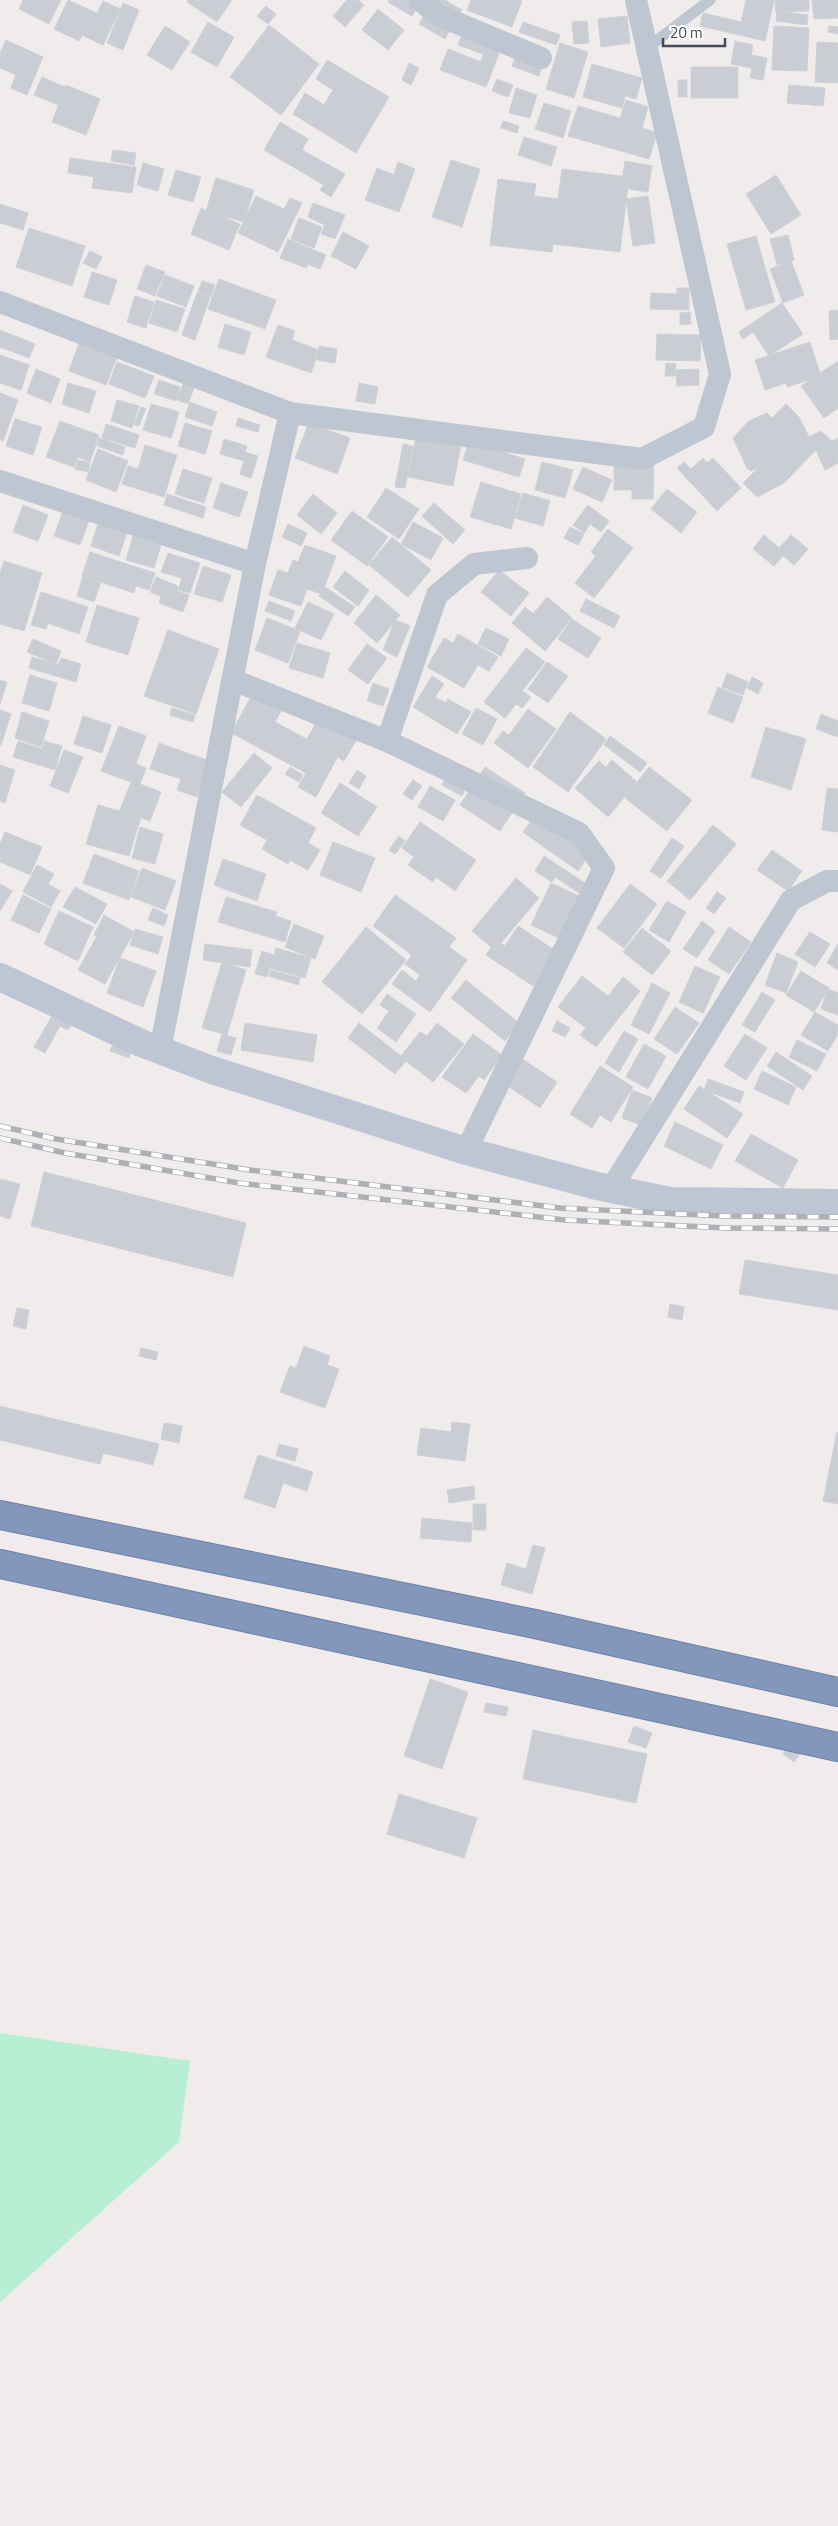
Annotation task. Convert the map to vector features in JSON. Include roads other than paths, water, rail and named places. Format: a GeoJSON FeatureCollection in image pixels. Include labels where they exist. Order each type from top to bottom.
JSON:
{"type":"FeatureCollection","features":[{"type":"Feature","properties":{"kind":"highway"},"geometry":{"type":"LineString","coordinates":[[0,1515],[536,1624],[838,1692]]}},
{"type":"Feature","properties":{"kind":"highway"},"geometry":{"type":"LineString","coordinates":[[0,1564],[838,1747]]}},
{"type":"Feature","properties":{"kind":"main road"},"geometry":{"type":"LineString","coordinates":[[0,977],[160,1050],[212,1070],[466,1151],[611,1189],[670,1201],[838,1202]]}},
{"type":"Feature","properties":{"kind":"street"},"geometry":{"type":"LineString","coordinates":[[420,0],[438,15],[541,58]]}},
{"type":"Feature","properties":{"kind":"street"},"geometry":{"type":"LineString","coordinates":[[0,302],[290,413],[642,459],[704,427],[720,374],[636,0]]}},
{"type":"Feature","properties":{"kind":"street"},"geometry":{"type":"LineString","coordinates":[[160,1050],[255,564],[290,413]]}},
{"type":"Feature","properties":{"kind":"street"},"geometry":{"type":"LineString","coordinates":[[0,480],[255,564]]}},
{"type":"Feature","properties":{"kind":"street"},"geometry":{"type":"LineString","coordinates":[[387,742],[437,595],[474,564],[528,558]]}},
{"type":"Feature","properties":{"kind":"street"},"geometry":{"type":"LineString","coordinates":[[233,680],[387,742],[579,833],[604,868],[466,1151]]}},
{"type":"Feature","properties":{"kind":"street"},"geometry":{"type":"LineString","coordinates":[[611,1189],[791,900],[827,881],[838,881]]}},
{"type":"Feature","properties":{"kind":"lane"},"geometry":{"type":"LineString","coordinates":[[647,48],[710,0]]}},
{"type":"Feature","properties":{"kind":"railway"},"geometry":{"type":"LineString","coordinates":[[0,1126],[56,1139],[250,1170],[560,1208],[722,1216],[838,1217]]}},
{"type":"Feature","properties":{"kind":"railway"},"geometry":{"type":"LineString","coordinates":[[0,1138],[65,1153],[239,1183],[565,1220],[726,1228],[838,1229]]}}]}
